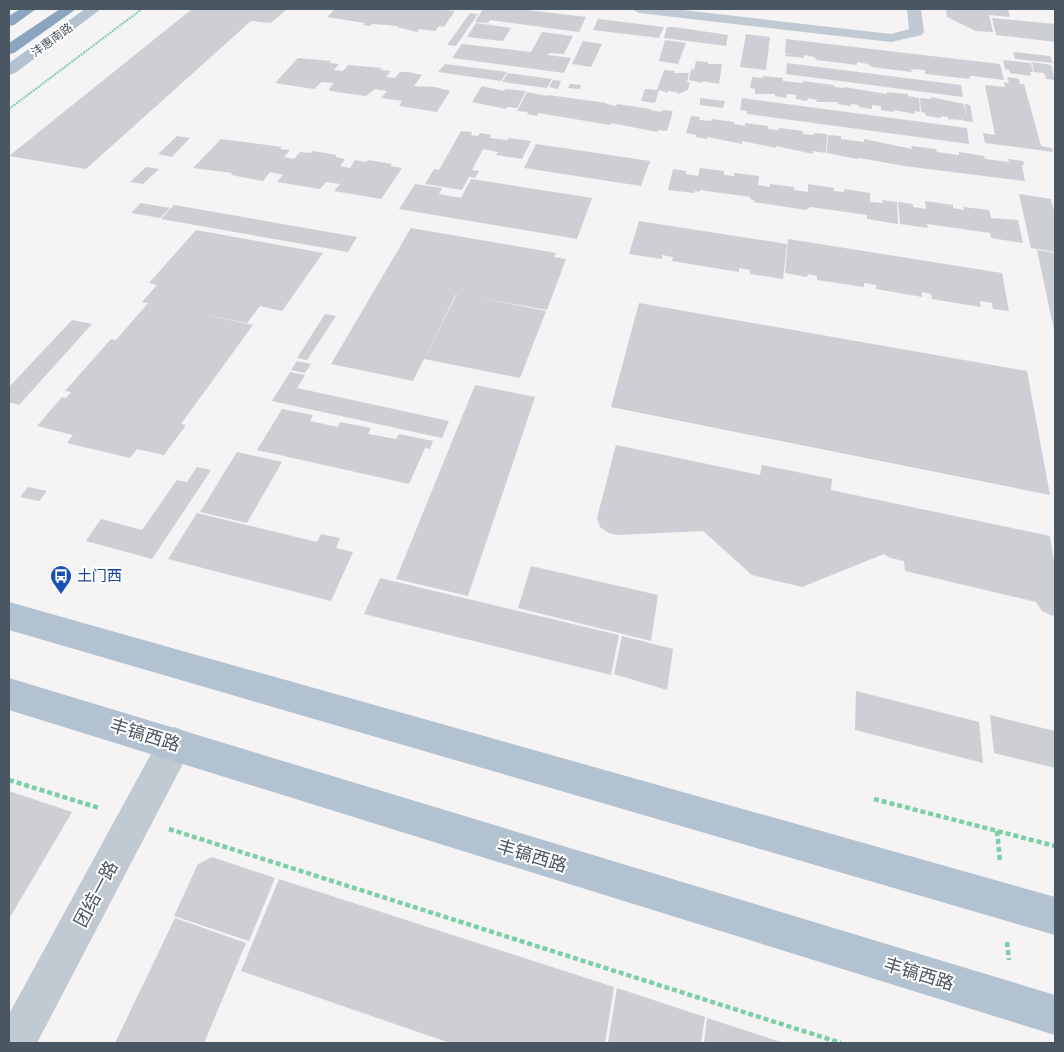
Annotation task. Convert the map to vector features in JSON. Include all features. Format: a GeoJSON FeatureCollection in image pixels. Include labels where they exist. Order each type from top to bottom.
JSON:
{"type":"FeatureCollection","features":[{"type":"Feature","properties":{"kind":"highway"},"geometry":{"type":"LineString","coordinates":[[9,22],[29,9]]}},
{"type":"Feature","properties":{"kind":"highway"},"geometry":{"type":"LineString","coordinates":[[9,50],[69,9]]}},
{"type":"Feature","properties":{"kind":"main road","name":"沣惠南路"},"geometry":{"type":"LineString","coordinates":[[9,70],[94,9]]}},
{"type":"Feature","properties":{"kind":"main road"},"geometry":{"type":"LineString","coordinates":[[9,616],[1055,916]]}},
{"type":"Feature","properties":{"kind":"main road","name":"丰镐西路"},"geometry":{"type":"LineString","coordinates":[[9,694],[1055,1015]]}},
{"type":"Feature","properties":{"kind":"street"},"geometry":{"type":"LineString","coordinates":[[639,9],[891,38],[917,32],[914,9]]}},
{"type":"Feature","properties":{"kind":"street","name":"团结一路"},"geometry":{"type":"LineString","coordinates":[[15,1043],[175,744]]}},
{"type":"Feature","properties":{"kind":"path"},"geometry":{"type":"LineString","coordinates":[[9,109],[142,9]]}},
{"type":"Feature","properties":{"kind":"path"},"geometry":{"type":"LineString","coordinates":[[9,780],[842,1043]]}},
{"type":"Feature","properties":{"kind":"path"},"geometry":{"type":"LineString","coordinates":[[874,799],[1055,846]]}},
{"type":"Feature","properties":{"kind":"building"},"geometry":{"type":"Polygon","coordinates":[[[192,9],[287,9],[271,23],[251,21],[86,169],[9,156],[192,9]]]}},
{"type":"Feature","properties":{"kind":"building"},"geometry":{"type":"Polygon","coordinates":[[[335,9],[434,9],[455,11],[444,27],[439,26],[435,31],[419,29],[417,32],[398,26],[372,24],[370,26],[363,25],[365,23],[327,17],[335,9]]]}},
{"type":"Feature","properties":{"kind":"building"},"geometry":{"type":"Polygon","coordinates":[[[483,9],[519,9],[586,17],[579,32],[490,20],[488,23],[475,22],[483,9]]]}},
{"type":"Feature","properties":{"kind":"building"},"geometry":{"type":"Polygon","coordinates":[[[946,9],[1008,9],[1010,17],[989,15],[993,32],[976,31],[947,17],[946,9]]]}},
{"type":"Feature","properties":{"kind":"building"},"geometry":{"type":"Polygon","coordinates":[[[470,13],[478,14],[456,46],[447,45],[470,13]]]}},
{"type":"Feature","properties":{"kind":"building"},"geometry":{"type":"Polygon","coordinates":[[[992,18],[1055,24],[1055,42],[996,35],[992,18]]]}},
{"type":"Feature","properties":{"kind":"building"},"geometry":{"type":"Polygon","coordinates":[[[598,19],[664,27],[659,38],[593,30],[598,19]]]}},
{"type":"Feature","properties":{"kind":"building"},"geometry":{"type":"Polygon","coordinates":[[[476,23],[511,28],[503,41],[467,37],[476,23]]]}},
{"type":"Feature","properties":{"kind":"building"},"geometry":{"type":"Polygon","coordinates":[[[667,27],[728,35],[726,46],[664,38],[667,27]]]}},
{"type":"Feature","properties":{"kind":"building"},"geometry":{"type":"Polygon","coordinates":[[[542,32],[573,36],[564,54],[549,53],[548,55],[571,58],[564,73],[452,58],[462,44],[531,52],[542,32]]]}},
{"type":"Feature","properties":{"kind":"building"},"geometry":{"type":"Polygon","coordinates":[[[746,34],[770,37],[766,70],[740,67],[746,34]]]}},
{"type":"Feature","properties":{"kind":"building"},"geometry":{"type":"Polygon","coordinates":[[[786,39],[1000,64],[1004,80],[972,76],[969,77],[970,79],[925,74],[925,70],[911,69],[912,72],[872,67],[868,64],[857,62],[857,65],[817,60],[814,57],[804,55],[804,58],[785,56],[785,54],[792,54],[785,53],[786,39]]]}},
{"type":"Feature","properties":{"kind":"building"},"geometry":{"type":"Polygon","coordinates":[[[665,40],[686,43],[678,64],[659,61],[665,40]]]}},
{"type":"Feature","properties":{"kind":"building"},"geometry":{"type":"Polygon","coordinates":[[[583,41],[602,44],[591,67],[572,64],[583,41]]]}},
{"type":"Feature","properties":{"kind":"building"},"geometry":{"type":"Polygon","coordinates":[[[1013,52],[1050,56],[1053,63],[1015,59],[1013,52]]]}},
{"type":"Feature","properties":{"kind":"building"},"geometry":{"type":"Polygon","coordinates":[[[298,58],[331,61],[329,63],[339,64],[334,70],[343,71],[348,65],[382,68],[380,70],[391,71],[386,77],[395,78],[400,72],[422,75],[414,86],[435,87],[450,91],[437,112],[399,106],[402,101],[381,98],[387,91],[375,89],[366,96],[330,91],[329,89],[334,83],[322,82],[314,89],[275,83],[298,58]]]}},
{"type":"Feature","properties":{"kind":"building"},"geometry":{"type":"Polygon","coordinates":[[[1003,60],[1031,63],[1033,72],[1030,72],[1031,76],[1010,73],[1009,70],[1005,69],[1003,60]]]}},
{"type":"Feature","properties":{"kind":"building"},"geometry":{"type":"Polygon","coordinates":[[[696,61],[708,62],[708,64],[722,64],[719,84],[689,80],[691,69],[694,70],[696,61]]]}},
{"type":"Feature","properties":{"kind":"building"},"geometry":{"type":"Polygon","coordinates":[[[1032,62],[1051,65],[1055,80],[1046,79],[1044,73],[1034,72],[1032,62]]]}},
{"type":"Feature","properties":{"kind":"building"},"geometry":{"type":"Polygon","coordinates":[[[787,63],[961,85],[963,97],[786,74],[787,63]]]}},
{"type":"Feature","properties":{"kind":"building"},"geometry":{"type":"Polygon","coordinates":[[[445,64],[507,72],[501,81],[438,72],[445,64]]]}},
{"type":"Feature","properties":{"kind":"building"},"geometry":{"type":"Polygon","coordinates":[[[664,70],[675,71],[674,73],[689,73],[687,82],[690,82],[688,90],[678,94],[677,92],[668,91],[668,93],[659,90],[655,103],[641,101],[645,89],[657,90],[664,70]]]}},
{"type":"Feature","properties":{"kind":"building"},"geometry":{"type":"Polygon","coordinates":[[[508,73],[552,79],[547,88],[502,82],[508,73]]]}},
{"type":"Feature","properties":{"kind":"building"},"geometry":{"type":"Polygon","coordinates":[[[763,76],[783,78],[783,81],[803,83],[803,81],[887,94],[887,92],[908,94],[908,96],[919,98],[920,112],[915,111],[915,114],[894,110],[894,112],[881,110],[881,106],[872,105],[872,109],[859,107],[859,105],[838,104],[838,102],[816,102],[817,100],[808,98],[807,101],[796,99],[796,95],[787,94],[786,98],[775,96],[775,94],[755,94],[755,89],[750,88],[752,77],[763,78],[763,76]]]}},
{"type":"Feature","properties":{"kind":"building"},"geometry":{"type":"Polygon","coordinates":[[[1007,77],[1019,79],[1020,84],[1024,84],[1041,146],[1052,148],[1053,152],[985,143],[983,133],[995,135],[985,85],[1005,87],[1004,82],[1009,83],[1007,77]]]}},
{"type":"Feature","properties":{"kind":"building"},"geometry":{"type":"Polygon","coordinates":[[[553,80],[561,81],[558,89],[549,87],[553,80]]]}},
{"type":"Feature","properties":{"kind":"building"},"geometry":{"type":"Polygon","coordinates":[[[570,84],[581,85],[580,89],[568,88],[570,84]]]}},
{"type":"Feature","properties":{"kind":"building"},"geometry":{"type":"Polygon","coordinates":[[[482,86],[504,91],[505,89],[526,91],[517,108],[507,107],[506,109],[472,102],[482,86]]]}},
{"type":"Feature","properties":{"kind":"building"},"geometry":{"type":"Polygon","coordinates":[[[527,92],[662,112],[662,110],[673,111],[667,131],[658,130],[657,132],[611,123],[610,125],[538,113],[537,116],[527,114],[528,112],[517,111],[527,92]]]}},
{"type":"Feature","properties":{"kind":"building"},"geometry":{"type":"Polygon","coordinates":[[[931,97],[964,104],[966,117],[965,104],[970,105],[973,122],[963,121],[962,116],[962,120],[948,119],[948,117],[941,116],[941,118],[926,116],[925,113],[921,112],[920,98],[931,99],[931,97]]]}},
{"type":"Feature","properties":{"kind":"building"},"geometry":{"type":"Polygon","coordinates":[[[700,98],[725,101],[723,108],[700,105],[700,98]]]}},
{"type":"Feature","properties":{"kind":"building"},"geometry":{"type":"Polygon","coordinates":[[[742,98],[967,128],[969,144],[747,114],[747,111],[740,110],[742,98]]]}},
{"type":"Feature","properties":{"kind":"building"},"geometry":{"type":"Polygon","coordinates":[[[691,116],[700,117],[699,120],[711,121],[712,119],[734,122],[734,124],[745,126],[745,123],[768,126],[768,129],[779,130],[779,128],[803,131],[803,134],[827,134],[826,153],[813,151],[813,154],[742,141],[742,144],[708,137],[707,139],[696,137],[696,135],[686,133],[691,116]]]}},
{"type":"Feature","properties":{"kind":"building"},"geometry":{"type":"Polygon","coordinates":[[[461,131],[472,132],[471,135],[478,136],[480,133],[491,135],[490,138],[531,141],[522,159],[496,155],[498,152],[483,149],[472,170],[479,171],[475,178],[469,177],[462,190],[425,184],[434,169],[439,170],[461,131]]]}},
{"type":"Feature","properties":{"kind":"building"},"geometry":{"type":"Polygon","coordinates":[[[828,135],[864,142],[864,139],[912,149],[911,146],[936,149],[937,152],[959,155],[959,152],[984,156],[985,159],[1009,162],[1008,159],[1023,161],[1025,181],[904,166],[827,153],[828,135]]]}},
{"type":"Feature","properties":{"kind":"building"},"geometry":{"type":"Polygon","coordinates":[[[177,136],[190,138],[172,157],[158,154],[177,136]]]}},
{"type":"Feature","properties":{"kind":"building"},"geometry":{"type":"Polygon","coordinates":[[[221,139],[282,147],[280,149],[290,150],[284,157],[294,159],[300,152],[311,153],[313,151],[337,155],[335,157],[345,159],[340,166],[350,168],[355,160],[366,162],[368,160],[392,164],[390,166],[402,168],[381,199],[334,191],[340,184],[326,182],[320,189],[277,182],[283,175],[270,172],[263,181],[231,175],[232,173],[193,168],[221,139]]]}},
{"type":"Feature","properties":{"kind":"building"},"geometry":{"type":"Polygon","coordinates":[[[536,144],[650,161],[641,186],[524,168],[536,144]]]}},
{"type":"Feature","properties":{"kind":"building"},"geometry":{"type":"Polygon","coordinates":[[[146,167],[159,169],[143,184],[130,182],[146,167]]]}},
{"type":"Feature","properties":{"kind":"building"},"geometry":{"type":"Polygon","coordinates":[[[700,168],[724,171],[724,175],[734,176],[734,173],[759,176],[758,185],[770,187],[770,184],[794,187],[794,190],[808,192],[808,184],[834,188],[834,191],[844,192],[844,189],[870,193],[870,202],[883,203],[882,200],[897,202],[898,224],[867,219],[867,215],[811,207],[806,210],[754,202],[750,197],[700,190],[694,193],[668,190],[673,169],[686,171],[686,174],[698,176],[700,168]]]}},
{"type":"Feature","properties":{"kind":"building"},"geometry":{"type":"Polygon","coordinates":[[[471,179],[592,198],[577,239],[399,209],[415,184],[442,188],[439,194],[461,198],[471,179]]]}},
{"type":"Feature","properties":{"kind":"building"},"geometry":{"type":"Polygon","coordinates":[[[1019,194],[1051,199],[1055,215],[1055,252],[1031,248],[1019,194]]]}},
{"type":"Feature","properties":{"kind":"building"},"geometry":{"type":"Polygon","coordinates":[[[925,201],[953,205],[953,208],[964,210],[963,207],[989,210],[991,218],[1018,220],[1023,243],[991,238],[990,233],[927,224],[928,228],[900,224],[898,202],[913,204],[913,207],[926,209],[925,201]]]}},
{"type":"Feature","properties":{"kind":"building"},"geometry":{"type":"Polygon","coordinates":[[[141,203],[170,208],[160,218],[131,213],[141,203]]]}},
{"type":"Feature","properties":{"kind":"building"},"geometry":{"type":"Polygon","coordinates":[[[174,205],[357,237],[348,252],[161,219],[174,205]]]}},
{"type":"Feature","properties":{"kind":"building"},"geometry":{"type":"Polygon","coordinates":[[[639,221],[787,244],[783,279],[750,274],[750,270],[739,268],[739,272],[672,261],[673,257],[662,255],[662,259],[629,254],[639,221]]]}},
{"type":"Feature","properties":{"kind":"building"},"geometry":{"type":"Polygon","coordinates":[[[411,228],[556,253],[554,257],[566,259],[547,310],[474,297],[546,311],[520,378],[424,359],[457,294],[456,294],[413,381],[331,364],[411,228]]]}},
{"type":"Feature","properties":{"kind":"building"},"geometry":{"type":"Polygon","coordinates":[[[196,230],[323,253],[282,311],[260,306],[247,323],[201,314],[253,325],[181,424],[186,425],[164,455],[137,449],[130,458],[67,443],[73,435],[37,426],[62,397],[66,398],[71,392],[65,391],[111,339],[116,340],[148,303],[142,302],[157,285],[149,283],[196,230]]]}},
{"type":"Feature","properties":{"kind":"building"},"geometry":{"type":"Polygon","coordinates":[[[788,239],[1002,273],[1009,311],[993,309],[992,303],[980,301],[981,307],[932,299],[931,294],[922,292],[922,297],[876,289],[876,285],[864,283],[864,287],[817,280],[817,276],[808,274],[807,277],[785,273],[788,239]]]}},
{"type":"Feature","properties":{"kind":"building"},"geometry":{"type":"Polygon","coordinates":[[[1037,250],[1055,253],[1055,330],[1054,330],[1037,250]]]}},
{"type":"Feature","properties":{"kind":"building"},"geometry":{"type":"Polygon","coordinates":[[[639,303],[1027,371],[1050,495],[611,407],[639,303]]]}},
{"type":"Feature","properties":{"kind":"building"},"geometry":{"type":"Polygon","coordinates":[[[325,314],[336,316],[307,360],[297,358],[325,314]]]}},
{"type":"Feature","properties":{"kind":"building"},"geometry":{"type":"Polygon","coordinates":[[[72,320],[92,324],[19,405],[9,402],[9,387],[72,320]]]}},
{"type":"Feature","properties":{"kind":"building"},"geometry":{"type":"Polygon","coordinates":[[[297,361],[311,364],[305,373],[291,370],[297,361]]]}},
{"type":"Feature","properties":{"kind":"building"},"geometry":{"type":"Polygon","coordinates":[[[290,372],[305,375],[297,388],[449,421],[442,438],[272,401],[290,372]]]}},
{"type":"Feature","properties":{"kind":"building"},"geometry":{"type":"Polygon","coordinates":[[[475,385],[535,397],[468,596],[396,579],[475,385]]]}},
{"type":"Feature","properties":{"kind":"building"},"geometry":{"type":"Polygon","coordinates":[[[282,409],[313,415],[310,421],[338,427],[340,422],[371,428],[368,434],[396,439],[399,434],[433,441],[430,449],[425,448],[409,484],[257,450],[282,409]]]}},
{"type":"Feature","properties":{"kind":"building"},"geometry":{"type":"Polygon","coordinates":[[[616,445],[760,475],[762,465],[832,479],[831,490],[1050,536],[1055,569],[1055,614],[1052,616],[1042,611],[1036,602],[905,571],[904,561],[890,558],[884,554],[802,587],[752,575],[703,531],[617,535],[609,533],[600,527],[597,518],[616,445]]]}},
{"type":"Feature","properties":{"kind":"building"},"geometry":{"type":"Polygon","coordinates":[[[237,452],[282,462],[247,523],[200,512],[237,452]]]}},
{"type":"Feature","properties":{"kind":"building"},"geometry":{"type":"Polygon","coordinates":[[[197,467],[211,470],[152,559],[86,541],[101,519],[142,530],[177,480],[187,482],[197,467]]]}},
{"type":"Feature","properties":{"kind":"building"},"geometry":{"type":"Polygon","coordinates":[[[28,487],[47,491],[39,501],[20,497],[28,487]]]}},
{"type":"Feature","properties":{"kind":"building"},"geometry":{"type":"Polygon","coordinates":[[[197,513],[317,542],[321,534],[340,538],[336,548],[353,552],[331,601],[168,559],[197,513]]]}},
{"type":"Feature","properties":{"kind":"building"},"geometry":{"type":"Polygon","coordinates":[[[531,566],[658,595],[651,641],[518,608],[531,566]]]}},
{"type":"Feature","properties":{"kind":"building"},"geometry":{"type":"Polygon","coordinates":[[[380,578],[619,635],[611,675],[364,614],[380,578]]]}},
{"type":"Feature","properties":{"kind":"building"},"geometry":{"type":"Polygon","coordinates":[[[622,636],[673,649],[667,690],[614,674],[622,636]]]}},
{"type":"Feature","properties":{"kind":"building"},"geometry":{"type":"Polygon","coordinates":[[[856,691],[979,722],[983,763],[855,730],[856,691]]]}},
{"type":"Feature","properties":{"kind":"building"},"geometry":{"type":"Polygon","coordinates":[[[990,715],[1055,731],[1055,768],[994,753],[990,715]]]}},
{"type":"Feature","properties":{"kind":"building"},"geometry":{"type":"Polygon","coordinates":[[[9,791],[72,812],[9,919],[9,791]]]}},
{"type":"Feature","properties":{"kind":"building"},"geometry":{"type":"Polygon","coordinates":[[[212,857],[275,878],[249,941],[174,916],[198,864],[212,857]]]}},
{"type":"Feature","properties":{"kind":"building"},"geometry":{"type":"Polygon","coordinates":[[[279,879],[614,987],[605,1043],[450,1043],[241,971],[279,879]]]}},
{"type":"Feature","properties":{"kind":"building"},"geometry":{"type":"Polygon","coordinates":[[[175,918],[246,943],[204,1043],[115,1043],[175,918]]]}},
{"type":"Feature","properties":{"kind":"building"},"geometry":{"type":"Polygon","coordinates":[[[617,988],[705,1017],[701,1043],[608,1043],[617,988]]]}},
{"type":"Feature","properties":{"kind":"building"},"geometry":{"type":"Polygon","coordinates":[[[707,1018],[784,1043],[704,1043],[707,1018]]]}},
{"type":"Feature","properties":{"kind":"place","name":"土门西"},"geometry":{"type":"Point","coordinates":[61,595]}}]}
